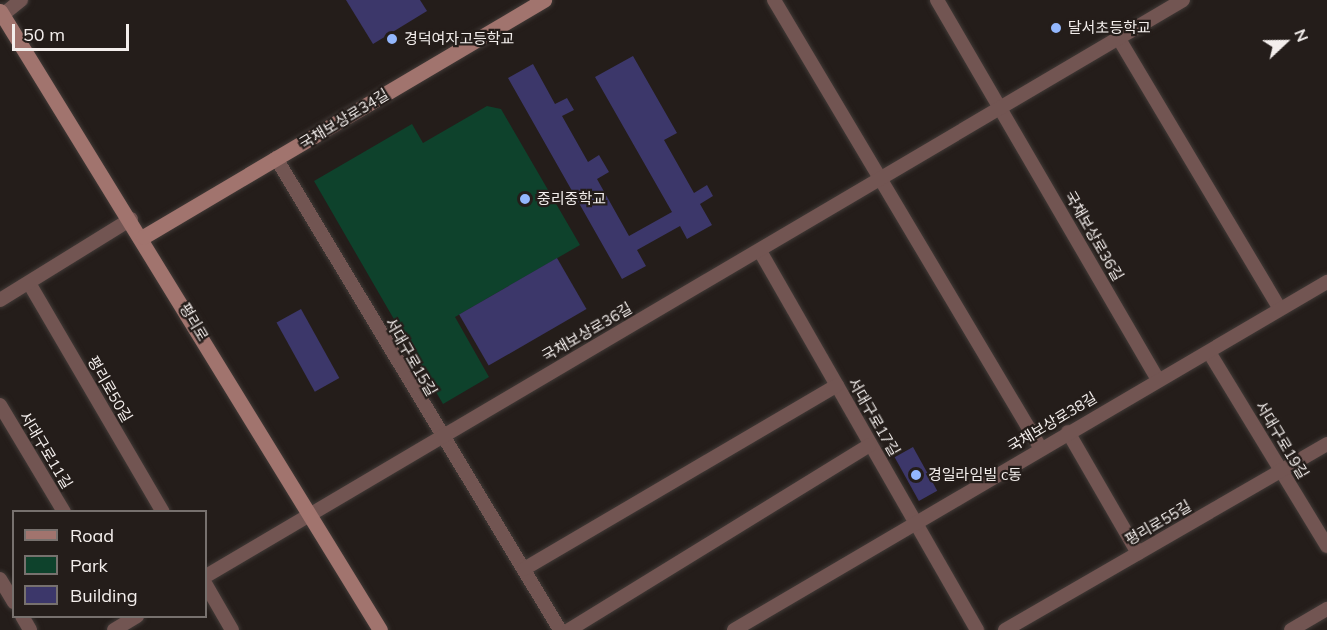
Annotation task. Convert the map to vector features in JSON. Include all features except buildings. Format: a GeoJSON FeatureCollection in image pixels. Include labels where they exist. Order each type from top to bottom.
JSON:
{"type":"FeatureCollection","features":[{"type":"Feature","properties":{"kind":"main road","name":"국채보상로34길"},"geometry":{"type":"LineString","coordinates":[[143,237],[544,0]]}},
{"type":"Feature","properties":{"kind":"main road","name":"평리로"},"geometry":{"type":"LineString","coordinates":[[2,15],[132,219],[380,630]]}},
{"type":"Feature","properties":{"kind":"street","name":"평리로"},"geometry":{"type":"LineString","coordinates":[[2,15],[21,0]]}},
{"type":"Feature","properties":{"kind":"street"},"geometry":{"type":"LineString","coordinates":[[774,0],[1041,449]]}},
{"type":"Feature","properties":{"kind":"street"},"geometry":{"type":"LineString","coordinates":[[937,0],[1002,109]]}},
{"type":"Feature","properties":{"kind":"street","name":"국채보상로36길"},"geometry":{"type":"LineString","coordinates":[[207,575],[439,437],[882,180],[1182,0]]}},
{"type":"Feature","properties":{"kind":"street"},"geometry":{"type":"LineString","coordinates":[[1119,39],[1280,309]]}},
{"type":"Feature","properties":{"kind":"street","name":"국채보상로36길"},"geometry":{"type":"LineString","coordinates":[[1002,109],[1158,380]]}},
{"type":"Feature","properties":{"kind":"street","name":"서대구로15길"},"geometry":{"type":"LineString","coordinates":[[276,158],[439,437],[524,569],[560,630]]}},
{"type":"Feature","properties":{"kind":"street"},"geometry":{"type":"LineString","coordinates":[[0,300],[132,219]]}},
{"type":"Feature","properties":{"kind":"street","name":"서대구로17길"},"geometry":{"type":"LineString","coordinates":[[760,251],[977,630]]}},
{"type":"Feature","properties":{"kind":"street","name":"국채보상로38길"},"geometry":{"type":"LineString","coordinates":[[734,630],[1327,282]]}},
{"type":"Feature","properties":{"kind":"street","name":"평리로50길"},"geometry":{"type":"LineString","coordinates":[[29,284],[162,510]]}},
{"type":"Feature","properties":{"kind":"street","name":"서대구로19길"},"geometry":{"type":"LineString","coordinates":[[1209,351],[1327,546]]}},
{"type":"Feature","properties":{"kind":"street"},"geometry":{"type":"LineString","coordinates":[[524,569],[837,385]]}},
{"type":"Feature","properties":{"kind":"street","name":"서대구로11길"},"geometry":{"type":"LineString","coordinates":[[0,405],[63,510]]}},
{"type":"Feature","properties":{"kind":"street"},"geometry":{"type":"LineString","coordinates":[[1068,432],[1138,553]]}},
{"type":"Feature","properties":{"kind":"street","name":"평리로55길"},"geometry":{"type":"LineString","coordinates":[[1005,630],[1327,444]]}},
{"type":"Feature","properties":{"kind":"street"},"geometry":{"type":"LineString","coordinates":[[569,630],[870,445]]}},
{"type":"Feature","properties":{"kind":"street"},"geometry":{"type":"LineString","coordinates":[[0,579],[12,599]]}},
{"type":"Feature","properties":{"kind":"street"},"geometry":{"type":"LineString","coordinates":[[207,587],[232,630]]}},
{"type":"Feature","properties":{"kind":"street"},"geometry":{"type":"LineString","coordinates":[[1291,630],[1327,609]]}},
{"type":"Feature","properties":{"kind":"street"},"geometry":{"type":"LineString","coordinates":[[114,630],[132,621]]}},
{"type":"Feature","properties":{"kind":"green space"},"geometry":{"type":"Polygon","coordinates":[[[487,106],[501,109],[580,245],[455,317],[489,377],[443,404],[314,181],[412,124],[423,143],[487,106]]]}},
{"type":"Feature","properties":{"kind":"place","name":"달서초등학교"},"geometry":{"type":"Point","coordinates":[1056,28]}},
{"type":"Feature","properties":{"kind":"place","name":"경덕여자고등학교"},"geometry":{"type":"Point","coordinates":[392,39]}},
{"type":"Feature","properties":{"kind":"place","name":"중리중학교"},"geometry":{"type":"Point","coordinates":[525,199]}},
{"type":"Feature","properties":{"kind":"place","name":"경일라임빌 c동"},"geometry":{"type":"Point","coordinates":[916,475]}}]}
